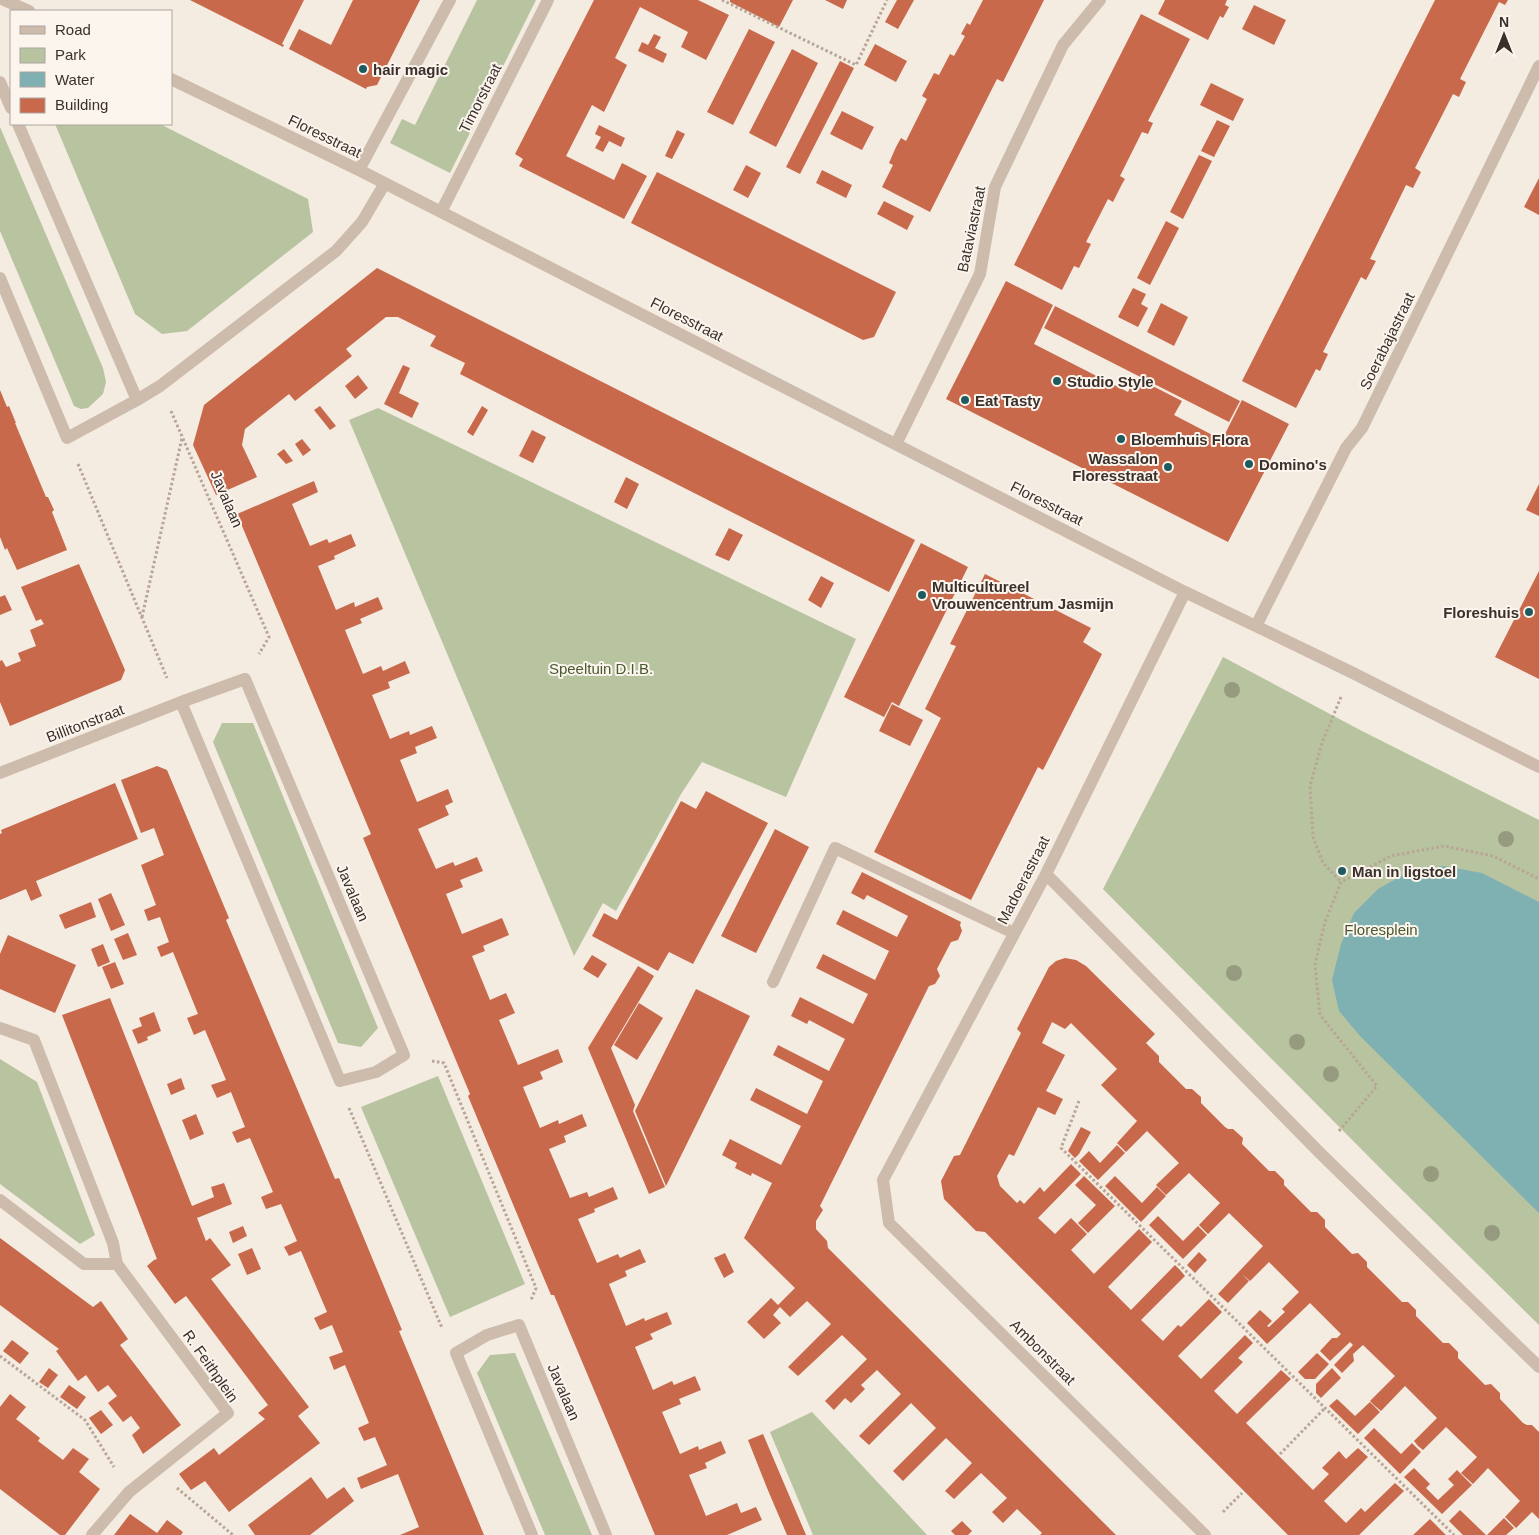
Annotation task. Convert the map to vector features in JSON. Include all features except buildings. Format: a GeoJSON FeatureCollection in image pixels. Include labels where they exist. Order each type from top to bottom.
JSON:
{"type":"FeatureCollection","features":[{"type":"Feature","properties":{"kind":"street"},"geometry":{"type":"LineString","coordinates":[[4,0],[27,10]]}},
{"type":"Feature","properties":{"kind":"street"},"geometry":{"type":"LineString","coordinates":[[359,170],[450,0]]}},
{"type":"Feature","properties":{"kind":"street","name":"Timorstraat"},"geometry":{"type":"LineString","coordinates":[[440,212],[548,0]]}},
{"type":"Feature","properties":{"kind":"street","name":"Bataviastraat"},"geometry":{"type":"LineString","coordinates":[[896,444],[980,274],[995,187],[1063,45],[1100,0]]}},
{"type":"Feature","properties":{"kind":"street","name":"Soerabajastraat"},"geometry":{"type":"LineString","coordinates":[[1256,626],[1346,448],[1362,428],[1539,66]]}},
{"type":"Feature","properties":{"kind":"street","name":"Floresstraat"},"geometry":{"type":"LineString","coordinates":[[172,79],[385,183],[1185,592]]}},
{"type":"Feature","properties":{"kind":"street"},"geometry":{"type":"LineString","coordinates":[[0,82],[10,106]]}},
{"type":"Feature","properties":{"kind":"street"},"geometry":{"type":"LineString","coordinates":[[18,125],[137,400]]}},
{"type":"Feature","properties":{"kind":"street"},"geometry":{"type":"LineString","coordinates":[[0,278],[68,438],[160,386],[336,251],[362,222],[385,183]]}},
{"type":"Feature","properties":{"kind":"street"},"geometry":{"type":"LineString","coordinates":[[1185,592],[1351,672],[1539,768]]}},
{"type":"Feature","properties":{"kind":"street","name":"Madoerastraat"},"geometry":{"type":"LineString","coordinates":[[883,1180],[1046,874],[1185,592]]}},
{"type":"Feature","properties":{"kind":"street"},"geometry":{"type":"LineString","coordinates":[[246,679],[181,702],[340,1081],[376,1072],[404,1055]]}},
{"type":"Feature","properties":{"kind":"street","name":"Javalaan"},"geometry":{"type":"LineString","coordinates":[[246,679],[404,1055]]}},
{"type":"Feature","properties":{"kind":"street","name":"Billitonstraat"},"geometry":{"type":"LineString","coordinates":[[0,773],[181,702]]}},
{"type":"Feature","properties":{"kind":"street"},"geometry":{"type":"LineString","coordinates":[[773,982],[835,848],[1014,933]]}},
{"type":"Feature","properties":{"kind":"street"},"geometry":{"type":"LineString","coordinates":[[1046,874],[1320,1153],[1539,1367]]}},
{"type":"Feature","properties":{"kind":"street","name":"R. Feithplein"},"geometry":{"type":"LineString","coordinates":[[0,1028],[34,1040],[113,1243],[117,1264],[228,1413],[129,1492],[92,1535]]}},
{"type":"Feature","properties":{"kind":"street","name":"Ambonstraat"},"geometry":{"type":"LineString","coordinates":[[883,1180],[889,1222],[1205,1535]]}},
{"type":"Feature","properties":{"kind":"street"},"geometry":{"type":"LineString","coordinates":[[0,1200],[84,1264],[117,1264]]}},
{"type":"Feature","properties":{"kind":"street"},"geometry":{"type":"LineString","coordinates":[[519,1325],[487,1335],[456,1353],[532,1535]]}},
{"type":"Feature","properties":{"kind":"street","name":"Javalaan"},"geometry":{"type":"LineString","coordinates":[[519,1325],[606,1535]]}},
{"type":"Feature","properties":{"kind":"path"},"geometry":{"type":"LineString","coordinates":[[722,0],[856,65],[888,0]]}},
{"type":"Feature","properties":{"kind":"path","name":"Javalaan"},"geometry":{"type":"LineString","coordinates":[[160,386],[269,637],[246,679]]}},
{"type":"Feature","properties":{"kind":"path"},"geometry":{"type":"LineString","coordinates":[[142,617],[182,437]]}},
{"type":"Feature","properties":{"kind":"path"},"geometry":{"type":"LineString","coordinates":[[68,438],[164,673],[181,702]]}},
{"type":"Feature","properties":{"kind":"path"},"geometry":{"type":"LineString","coordinates":[[1341,882],[1323,863],[1313,837],[1310,786],[1322,743],[1351,672]]}},
{"type":"Feature","properties":{"kind":"path"},"geometry":{"type":"LineString","coordinates":[[1320,1153],[1377,1086],[1320,1015],[1314,964],[1325,922],[1341,882],[1391,856],[1444,846],[1493,856],[1539,879]]}},
{"type":"Feature","properties":{"kind":"path"},"geometry":{"type":"LineString","coordinates":[[404,1055],[444,1063],[536,1288],[519,1325]]}},
{"type":"Feature","properties":{"kind":"path"},"geometry":{"type":"LineString","coordinates":[[340,1081],[352,1116],[440,1323],[456,1353]]}},
{"type":"Feature","properties":{"kind":"path"},"geometry":{"type":"LineString","coordinates":[[1079,1101],[1061,1148],[1454,1535]]}},
{"type":"Feature","properties":{"kind":"path"},"geometry":{"type":"LineString","coordinates":[[0,1356],[85,1420],[118,1473]]}},
{"type":"Feature","properties":{"kind":"path"},"geometry":{"type":"LineString","coordinates":[[1280,1454],[1325,1408]]}},
{"type":"Feature","properties":{"kind":"path"},"geometry":{"type":"LineString","coordinates":[[156,1470],[233,1535]]}},
{"type":"Feature","properties":{"kind":"green space"},"geometry":{"type":"Polygon","coordinates":[[[477,0],[536,0],[450,173],[390,143],[402,119],[415,125],[477,0]]]}},
{"type":"Feature","properties":{"kind":"green space"},"geometry":{"type":"Polygon","coordinates":[[[55,125],[162,125],[308,199],[313,232],[187,331],[162,334],[135,314],[55,125]]]}},
{"type":"Feature","properties":{"kind":"green space"},"geometry":{"type":"Polygon","coordinates":[[[0,127],[103,368],[106,382],[103,394],[88,408],[81,409],[74,406],[0,231],[0,127]]]}},
{"type":"Feature","properties":{"kind":"green space","name":"Speeltuin D.I.B."},"geometry":{"type":"Polygon","coordinates":[[[378,408],[856,639],[786,797],[702,762],[681,794],[616,911],[603,903],[574,956],[349,420],[378,408]]]}},
{"type":"Feature","properties":{"kind":"green space","name":"Floresplein"},"geometry":{"type":"Polygon","coordinates":[[[1223,657],[1360,730],[1539,820],[1539,1325],[1103,889],[1223,657]]]}},
{"type":"Feature","properties":{"kind":"green space"},"geometry":{"type":"Polygon","coordinates":[[[222,723],[253,723],[378,1028],[361,1047],[338,1043],[213,742],[222,723]]]}},
{"type":"Feature","properties":{"kind":"green space"},"geometry":{"type":"Polygon","coordinates":[[[0,1059],[37,1082],[95,1235],[80,1244],[0,1184],[0,1059]]]}},
{"type":"Feature","properties":{"kind":"green space"},"geometry":{"type":"Polygon","coordinates":[[[438,1076],[525,1284],[450,1317],[361,1107],[438,1076]]]}},
{"type":"Feature","properties":{"kind":"green space"},"geometry":{"type":"Polygon","coordinates":[[[515,1353],[592,1535],[545,1535],[477,1373],[490,1355],[515,1353]]]}},
{"type":"Feature","properties":{"kind":"green space"},"geometry":{"type":"Polygon","coordinates":[[[812,1412],[927,1535],[813,1535],[770,1432],[812,1412]]]}},
{"type":"Feature","properties":{"kind":"water"},"geometry":{"type":"Polygon","coordinates":[[[1444,866],[1482,873],[1539,902],[1539,1213],[1360,1036],[1339,1011],[1332,980],[1341,944],[1354,913],[1378,889],[1410,871],[1444,866]]]}},
{"type":"Feature","properties":{"kind":"place","name":"hair magic"},"geometry":{"type":"Point","coordinates":[363,69]}},
{"type":"Feature","properties":{"kind":"place","name":"Studio Style"},"geometry":{"type":"Point","coordinates":[1057,381]}},
{"type":"Feature","properties":{"kind":"place","name":"Eat Tasty"},"geometry":{"type":"Point","coordinates":[965,400]}},
{"type":"Feature","properties":{"kind":"place","name":"Bloemhuis Flora"},"geometry":{"type":"Point","coordinates":[1121,439]}},
{"type":"Feature","properties":{"kind":"place","name":"Domino's"},"geometry":{"type":"Point","coordinates":[1249,464]}},
{"type":"Feature","properties":{"kind":"place","name":"Wassalon Floresstraat"},"geometry":{"type":"Point","coordinates":[1168,467]}},
{"type":"Feature","properties":{"kind":"place","name":"Multicultureel Vrouwencentrum Jasmijn"},"geometry":{"type":"Point","coordinates":[922,595]}},
{"type":"Feature","properties":{"kind":"place","name":"Floreshuis"},"geometry":{"type":"Point","coordinates":[1529,612]}},
{"type":"Feature","properties":{"kind":"place","name":"Man in ligstoel"},"geometry":{"type":"Point","coordinates":[1342,871]}}]}
